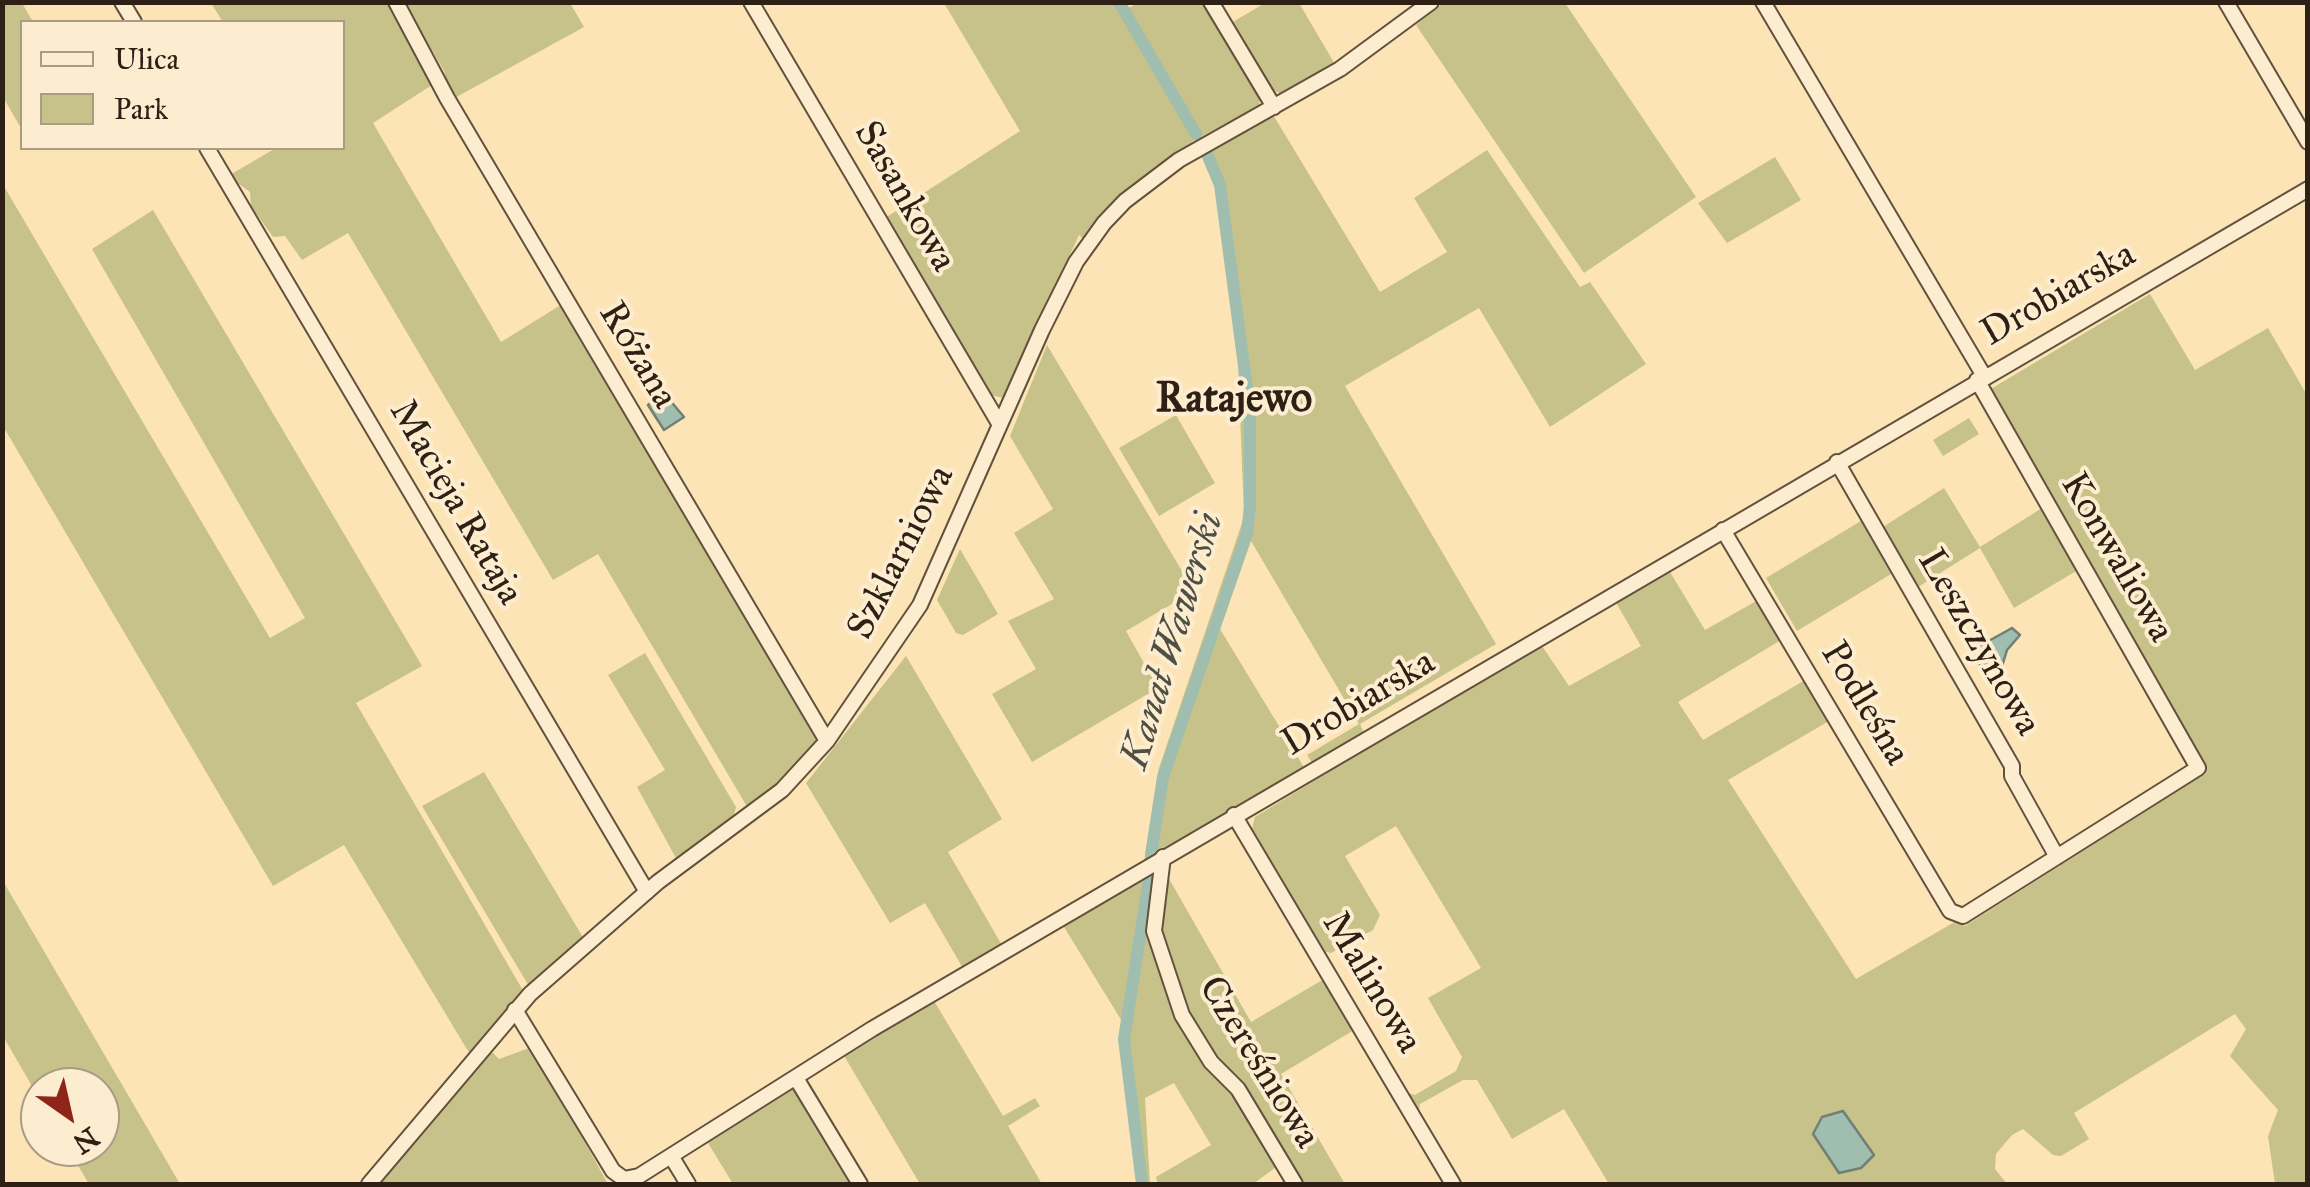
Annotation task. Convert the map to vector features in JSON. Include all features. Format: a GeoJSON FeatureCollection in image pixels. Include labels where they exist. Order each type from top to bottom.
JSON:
{"type":"FeatureCollection","features":[{"type":"Feature","properties":{"kind":"street","name":"Różana"},"geometry":{"type":"LineString","coordinates":[[396,2],[456,114],[827,741]]}},
{"type":"Feature","properties":{"kind":"street","name":"Sasankowa"},"geometry":{"type":"LineString","coordinates":[[751,2],[1000,425]]}},
{"type":"Feature","properties":{"kind":"street"},"geometry":{"type":"LineString","coordinates":[[1212,2],[1274,107]]}},
{"type":"Feature","properties":{"kind":"street","name":"Szklarniowa"},"geometry":{"type":"LineString","coordinates":[[368,1184],[515,1010],[647,892],[782,790],[827,741],[920,605],[1076,262],[1104,223],[1125,200],[1179,160],[1340,69],[1431,2]]}},
{"type":"Feature","properties":{"kind":"street","name":"Konwaliowa"},"geometry":{"type":"LineString","coordinates":[[1763,2],[1981,378],[2198,768],[2057,857]]}},
{"type":"Feature","properties":{"kind":"street"},"geometry":{"type":"LineString","coordinates":[[2226,2],[2308,142]]}},
{"type":"Feature","properties":{"kind":"street","name":"Macieja Rataja"},"geometry":{"type":"LineString","coordinates":[[208,150],[647,892]]}},
{"type":"Feature","properties":{"kind":"street","name":"Drobiarska"},"geometry":{"type":"LineString","coordinates":[[515,1010],[618,1177],[639,1176],[1162,857],[2308,189]]}},
{"type":"Feature","properties":{"kind":"street","name":"Leszczynowa"},"geometry":{"type":"LineString","coordinates":[[1838,462],[2012,766],[2012,776],[2057,857]]}},
{"type":"Feature","properties":{"kind":"street","name":"Podleśna"},"geometry":{"type":"LineString","coordinates":[[1723,530],[1950,910],[1963,916],[2057,857]]}},
{"type":"Feature","properties":{"kind":"street","name":"Malinowa"},"geometry":{"type":"LineString","coordinates":[[1234,815],[1453,1184]]}},
{"type":"Feature","properties":{"kind":"street","name":"Czereśniowa"},"geometry":{"type":"LineString","coordinates":[[1162,857],[1154,931],[1182,1015],[1211,1062],[1238,1089],[1295,1184]]}},
{"type":"Feature","properties":{"kind":"street"},"geometry":{"type":"LineString","coordinates":[[796,1078],[860,1184]]}},
{"type":"Feature","properties":{"kind":"street"},"geometry":{"type":"LineString","coordinates":[[671,1156],[688,1184]]}},
{"type":"Feature","properties":{"kind":"green space"},"geometry":{"type":"Polygon","coordinates":[[[1125,2],[1128,8],[1139,3],[1205,3],[1260,96],[1259,106],[1195,140],[1128,189],[1084,240],[1079,235],[1004,398],[990,395],[885,218],[1020,131],[944,3],[1125,2]]]}},
{"type":"Feature","properties":{"kind":"green space"},"geometry":{"type":"Polygon","coordinates":[[[2,3],[22,3],[32,20],[20,20],[20,127],[3,97],[2,3]]]}},
{"type":"Feature","properties":{"kind":"green space"},"geometry":{"type":"Polygon","coordinates":[[[211,3],[387,3],[435,83],[373,123],[501,342],[564,303],[818,732],[817,742],[798,767],[749,810],[598,554],[553,580],[348,233],[302,260],[285,236],[273,237],[251,206],[250,192],[228,176],[273,150],[345,150],[345,20],[222,20],[211,3]]]}},
{"type":"Feature","properties":{"kind":"green space"},"geometry":{"type":"Polygon","coordinates":[[[405,3],[570,3],[584,27],[451,100],[444,71],[405,3]]]}},
{"type":"Feature","properties":{"kind":"green space"},"geometry":{"type":"Polygon","coordinates":[[[1265,3],[1299,3],[1336,66],[1282,94],[1272,90],[1231,23],[1265,3]]]}},
{"type":"Feature","properties":{"kind":"green space"},"geometry":{"type":"Polygon","coordinates":[[[1443,3],[1565,3],[1696,197],[1584,273],[1416,25],[1443,3]]]}},
{"type":"Feature","properties":{"kind":"green space"},"geometry":{"type":"Polygon","coordinates":[[[1272,113],[1380,292],[1447,252],[1414,198],[1487,150],[1580,287],[1590,282],[1646,364],[1550,427],[1479,308],[1345,386],[1496,644],[1360,724],[1365,735],[1313,764],[1307,755],[1359,724],[1251,541],[1220,629],[1305,769],[1144,862],[1159,768],[1244,517],[1238,362],[1215,177],[1202,151],[1272,113]]]}},
{"type":"Feature","properties":{"kind":"green space"},"geometry":{"type":"Polygon","coordinates":[[[1775,157],[1801,200],[1727,243],[1698,203],[1775,157]]]}},
{"type":"Feature","properties":{"kind":"green space"},"geometry":{"type":"Polygon","coordinates":[[[2,183],[270,638],[305,618],[92,249],[153,210],[422,666],[356,703],[525,994],[471,1056],[344,845],[273,886],[3,426],[2,183]]]}},
{"type":"Feature","properties":{"kind":"green space"},"geometry":{"type":"Polygon","coordinates":[[[2150,294],[2195,370],[2268,328],[2307,395],[2307,1184],[2275,1184],[2268,1136],[2278,1110],[2230,1056],[2246,1029],[2235,1014],[2074,1113],[2089,1139],[2061,1156],[2053,1155],[2023,1129],[2012,1135],[1996,1154],[1995,1169],[2007,1184],[1609,1184],[1564,1109],[1512,1139],[1477,1080],[1463,1080],[1420,1104],[1419,1111],[1408,1093],[1415,1095],[1456,1071],[1462,1057],[1428,998],[1481,968],[1396,826],[1345,856],[1380,915],[1373,930],[1331,953],[1322,951],[1252,829],[1255,817],[1355,756],[1354,751],[1540,643],[1569,686],[1641,646],[1614,599],[1667,567],[1705,630],[1758,600],[1781,640],[1678,702],[1703,740],[1805,680],[1829,721],[1728,780],[1856,979],[1958,920],[1965,926],[2206,773],[1989,390],[2150,294]]]}},
{"type":"Feature","properties":{"kind":"green space"},"geometry":{"type":"Polygon","coordinates":[[[1047,345],[1194,591],[1126,631],[1158,688],[1032,762],[992,694],[1036,669],[1008,621],[1054,599],[1014,533],[1053,509],[1010,436],[1047,345]]]}},
{"type":"Feature","properties":{"kind":"green space"},"geometry":{"type":"Polygon","coordinates":[[[1176,415],[1215,483],[1159,516],[1119,448],[1176,415]]]}},
{"type":"Feature","properties":{"kind":"green space"},"geometry":{"type":"Polygon","coordinates":[[[1969,418],[1979,434],[1943,456],[1933,440],[1969,418]]]}},
{"type":"Feature","properties":{"kind":"green space"},"geometry":{"type":"Polygon","coordinates":[[[1944,488],[1980,547],[2042,508],[2078,570],[2014,608],[1980,548],[1918,587],[1883,527],[1944,488]]]}},
{"type":"Feature","properties":{"kind":"green space"},"geometry":{"type":"Polygon","coordinates":[[[1861,521],[1891,574],[1797,631],[1766,578],[1861,521]]]}},
{"type":"Feature","properties":{"kind":"green space"},"geometry":{"type":"Polygon","coordinates":[[[960,549],[998,614],[963,635],[956,633],[937,600],[960,549]]]}},
{"type":"Feature","properties":{"kind":"green space"},"geometry":{"type":"Polygon","coordinates":[[[645,653],[736,807],[732,822],[677,860],[637,787],[665,770],[608,675],[645,653]]]}},
{"type":"Feature","properties":{"kind":"green space"},"geometry":{"type":"Polygon","coordinates":[[[906,656],[1002,819],[948,852],[1003,947],[964,970],[925,903],[890,923],[806,783],[906,656]]]}},
{"type":"Feature","properties":{"kind":"green space"},"geometry":{"type":"Polygon","coordinates":[[[484,772],[584,939],[530,988],[422,806],[484,772]]]}},
{"type":"Feature","properties":{"kind":"green space"},"geometry":{"type":"Polygon","coordinates":[[[1156,868],[1147,932],[1153,938],[1174,1004],[1279,1165],[1253,1184],[1158,1184],[1156,1177],[1211,1145],[1174,1083],[1145,1098],[1150,1184],[1137,1184],[1120,1038],[1123,1023],[1061,922],[1156,868]]]}},
{"type":"Feature","properties":{"kind":"green space"},"geometry":{"type":"Polygon","coordinates":[[[1164,870],[1251,1022],[1324,979],[1354,1030],[1281,1074],[1345,1184],[1302,1184],[1244,1090],[1190,1022],[1159,936],[1164,870]]]}},
{"type":"Feature","properties":{"kind":"green space"},"geometry":{"type":"Polygon","coordinates":[[[2,881],[112,1067],[21,1067],[3,1036],[2,881]]]}},
{"type":"Feature","properties":{"kind":"green space"},"geometry":{"type":"Polygon","coordinates":[[[934,1001],[1003,1116],[1035,1098],[1040,1106],[1008,1126],[1042,1184],[920,1184],[843,1054],[934,1001]]]}},
{"type":"Feature","properties":{"kind":"green space"},"geometry":{"type":"Polygon","coordinates":[[[532,1047],[608,1184],[377,1184],[491,1051],[499,1059],[532,1047]]]}},
{"type":"Feature","properties":{"kind":"green space"},"geometry":{"type":"Polygon","coordinates":[[[120,1081],[180,1184],[89,1184],[79,1167],[120,1167],[120,1081]]]}},
{"type":"Feature","properties":{"kind":"green space"},"geometry":{"type":"Polygon","coordinates":[[[786,1086],[794,1087],[855,1184],[733,1184],[705,1138],[786,1086]]]}},
{"type":"Feature","properties":{"kind":"shaded area"},"geometry":{"type":"Polygon","coordinates":[[[663,392],[684,417],[664,430],[648,405],[663,392]]]}},
{"type":"Feature","properties":{"kind":"shaded area"},"geometry":{"type":"Polygon","coordinates":[[[2012,628],[2020,635],[2007,650],[2000,673],[1991,677],[1976,660],[1976,648],[2012,628]]]}},
{"type":"Feature","properties":{"kind":"shaded area"},"geometry":{"type":"Polygon","coordinates":[[[1843,1111],[1874,1155],[1861,1168],[1839,1173],[1813,1134],[1822,1117],[1843,1111]]]}},
{"type":"Feature","properties":{"kind":"waterway","name":"Kanał Wawerski"},"geometry":{"type":"LineString","coordinates":[[1119,2],[1196,134]]}},
{"type":"Feature","properties":{"kind":"waterway","name":"Kanał Wawerski"},"geometry":{"type":"LineString","coordinates":[[1151,855],[1163,777],[1247,533],[1250,507],[1250,411],[1220,185],[1206,152]]}},
{"type":"Feature","properties":{"kind":"waterway","name":"Kanał Wawerski"},"geometry":{"type":"LineString","coordinates":[[1142,1184],[1124,1039],[1150,873]]}},
{"type":"Feature","properties":{"kind":"district","name":"Ratajewo"},"geometry":{"type":"Point","coordinates":[1234,401]}}]}
